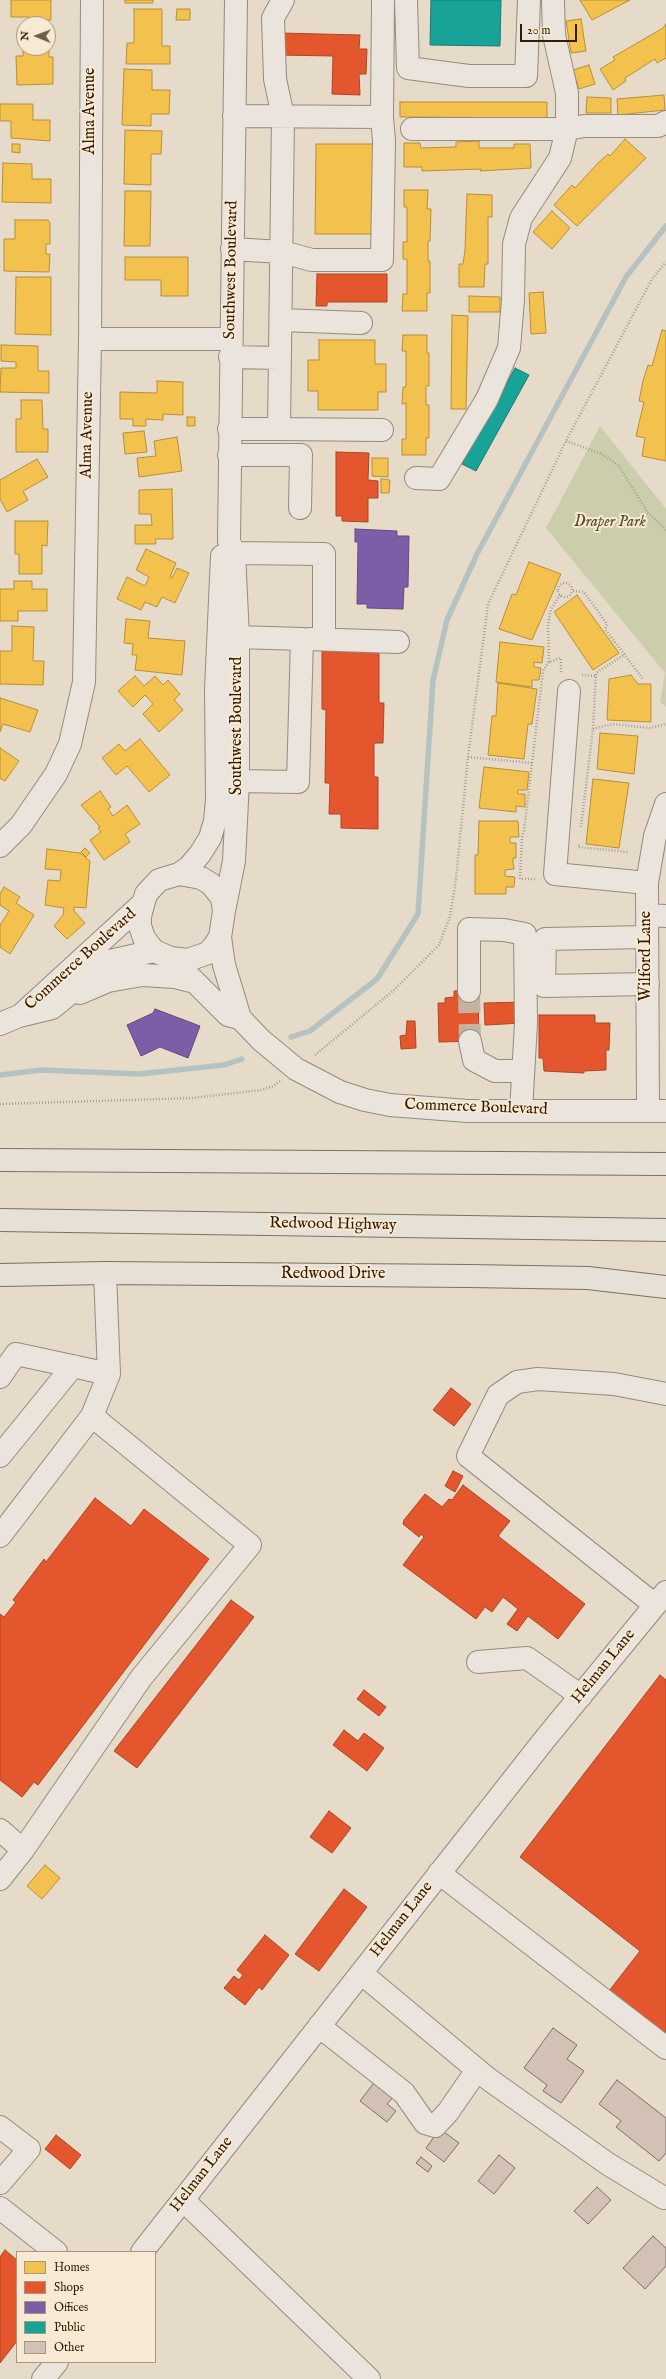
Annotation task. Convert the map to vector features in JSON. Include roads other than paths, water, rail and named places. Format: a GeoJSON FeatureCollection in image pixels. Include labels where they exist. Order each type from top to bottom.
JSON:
{"type":"FeatureCollection","features":[{"type":"Feature","properties":{"kind":"main road"},"geometry":{"type":"LineString","coordinates":[[0,1160],[666,1164]]}},
{"type":"Feature","properties":{"kind":"main road","name":"Redwood Highway"},"geometry":{"type":"LineString","coordinates":[[0,1220],[663,1231]]}},
{"type":"Feature","properties":{"kind":"main road","name":"Redwood Drive"},"geometry":{"type":"LineString","coordinates":[[0,1275],[105,1273],[580,1278],[666,1287]]}},
{"type":"Feature","properties":{"kind":"street","name":"Alma Avenue"},"geometry":{"type":"LineString","coordinates":[[0,846],[21,825],[56,774],[70,744],[84,682],[90,339],[92,0]]}},
{"type":"Feature","properties":{"kind":"street","name":"Southwest Boulevard"},"geometry":{"type":"LineString","coordinates":[[224,911],[234,861],[238,781],[238,637],[232,547],[229,455],[236,0]]}},
{"type":"Feature","properties":{"kind":"street"},"geometry":{"type":"LineString","coordinates":[[279,429],[284,116],[275,79],[273,18],[283,0]]}},
{"type":"Feature","properties":{"kind":"street"},"geometry":{"type":"LineString","coordinates":[[232,249],[282,252],[312,260],[382,260],[384,141],[382,117],[383,0]]}},
{"type":"Feature","properties":{"kind":"street"},"geometry":{"type":"LineString","coordinates":[[406,0],[408,68],[469,76],[526,76],[529,0]]}},
{"type":"Feature","properties":{"kind":"street"},"geometry":{"type":"LineString","coordinates":[[416,478],[438,479],[487,399],[509,348],[513,300],[514,244],[521,218],[560,158],[567,129],[567,93],[554,34],[553,0]]}},
{"type":"Feature","properties":{"kind":"street"},"geometry":{"type":"LineString","coordinates":[[234,116],[382,117]]}},
{"type":"Feature","properties":{"kind":"street"},"geometry":{"type":"LineString","coordinates":[[412,129],[567,129],[584,126],[658,126],[666,122]]}},
{"type":"Feature","properties":{"kind":"street"},"geometry":{"type":"LineString","coordinates":[[281,320],[361,323]]}},
{"type":"Feature","properties":{"kind":"street"},"geometry":{"type":"LineString","coordinates":[[90,339],[230,348],[280,358]]}},
{"type":"Feature","properties":{"kind":"street"},"geometry":{"type":"LineString","coordinates":[[229,429],[382,430]]}},
{"type":"Feature","properties":{"kind":"street"},"geometry":{"type":"LineString","coordinates":[[229,455],[301,455],[300,508]]}},
{"type":"Feature","properties":{"kind":"street"},"geometry":{"type":"LineString","coordinates":[[232,547],[324,554],[324,639]]}},
{"type":"Feature","properties":{"kind":"street","name":"Southwest Boulevard"},"geometry":{"type":"LineString","coordinates":[[178,874],[189,867],[200,854],[210,838],[215,821],[217,800],[216,689],[221,560],[222,552],[232,547]]}},
{"type":"Feature","properties":{"kind":"street"},"geometry":{"type":"LineString","coordinates":[[238,637],[398,642]]}},
{"type":"Feature","properties":{"kind":"street"},"geometry":{"type":"LineString","coordinates":[[238,781],[298,782],[302,639]]}},
{"type":"Feature","properties":{"kind":"street"},"geometry":{"type":"LineString","coordinates":[[570,680],[555,874],[647,883]]}},
{"type":"Feature","properties":{"kind":"street","name":"Wilford Lane"},"geometry":{"type":"LineString","coordinates":[[657,1111],[648,984],[647,937],[657,916],[647,883],[661,838],[666,804]]}},
{"type":"Feature","properties":{"kind":"street","name":"Commerce Boulevard"},"geometry":{"type":"LineString","coordinates":[[240,1018],[228,1015],[195,982],[144,938],[140,926],[142,904],[146,894],[159,880],[178,874],[200,878],[211,884],[222,898],[224,911],[220,937],[224,965],[240,1018],[261,1040],[278,1054],[310,1077],[340,1092],[365,1100],[390,1105],[460,1111],[657,1111]]}},
{"type":"Feature","properties":{"kind":"street","name":"Commerce Boulevard"},"geometry":{"type":"LineString","coordinates":[[10,1020],[142,904]]}},
{"type":"Feature","properties":{"kind":"street"},"geometry":{"type":"LineString","coordinates":[[469,991],[469,929],[504,930],[526,934],[526,1023],[521,1111]]}},
{"type":"Feature","properties":{"kind":"street","name":"Commerce Boulevard"},"geometry":{"type":"LineString","coordinates":[[10,1020],[52,1008],[110,961],[163,955],[188,960],[198,958],[208,953],[220,937]]}},
{"type":"Feature","properties":{"kind":"street"},"geometry":{"type":"LineString","coordinates":[[647,937],[545,939],[544,986],[648,984]]}},
{"type":"Feature","properties":{"kind":"street"},"geometry":{"type":"LineString","coordinates":[[68,995],[85,992],[108,981],[142,975],[176,978],[195,982]]}},
{"type":"Feature","properties":{"kind":"street"},"geometry":{"type":"LineString","coordinates":[[470,1041],[474,1060],[495,1071],[523,1071]]}},
{"type":"Feature","properties":{"kind":"street"},"geometry":{"type":"LineString","coordinates":[[0,1536],[92,1416],[109,1374],[105,1273]]}},
{"type":"Feature","properties":{"kind":"street"},"geometry":{"type":"LineString","coordinates":[[0,1377],[16,1354],[109,1374]]}},
{"type":"Feature","properties":{"kind":"street"},"geometry":{"type":"LineString","coordinates":[[0,1456],[73,1366]]}},
{"type":"Feature","properties":{"kind":"street"},"geometry":{"type":"LineString","coordinates":[[662,1599],[468,1456],[498,1395],[517,1382],[538,1378],[614,1384],[666,1394]]}},
{"type":"Feature","properties":{"kind":"street"},"geometry":{"type":"LineString","coordinates":[[0,1879],[23,1850],[142,1678],[250,1545],[92,1416]]}},
{"type":"Feature","properties":{"kind":"street","name":"Helman Lane"},"geometry":{"type":"LineString","coordinates":[[143,2251],[439,1873],[581,1696],[662,1599]]}},
{"type":"Feature","properties":{"kind":"street"},"geometry":{"type":"LineString","coordinates":[[478,1662],[527,1658],[581,1696]]}},
{"type":"Feature","properties":{"kind":"street"},"geometry":{"type":"LineString","coordinates":[[0,1830],[23,1850]]}},
{"type":"Feature","properties":{"kind":"street"},"geometry":{"type":"LineString","coordinates":[[439,1873],[666,2048]]}},
{"type":"Feature","properties":{"kind":"street"},"geometry":{"type":"LineString","coordinates":[[361,1972],[477,2070],[608,2164],[664,2198]]}},
{"type":"Feature","properties":{"kind":"street"},"geometry":{"type":"LineString","coordinates":[[319,2026],[398,2088],[425,2123],[435,2126],[448,2112],[477,2070]]}},
{"type":"Feature","properties":{"kind":"street"},"geometry":{"type":"LineString","coordinates":[[0,2127],[29,2149],[0,2183]]}},
{"type":"Feature","properties":{"kind":"street"},"geometry":{"type":"LineString","coordinates":[[183,2200],[369,2379]]}},
{"type":"Feature","properties":{"kind":"street"},"geometry":{"type":"LineString","coordinates":[[0,2208],[55,2251]]}},
{"type":"Feature","properties":{"kind":"street"},"geometry":{"type":"LineString","coordinates":[[43,2379],[55,2363]]}},
{"type":"Feature","properties":{"kind":"waterway"},"geometry":{"type":"LineString","coordinates":[[291,1037],[310,1031],[377,979],[418,914],[433,680],[447,620],[477,554],[626,277],[666,226]]}},
{"type":"Feature","properties":{"kind":"waterway"},"geometry":{"type":"LineString","coordinates":[[0,1075],[41,1070],[139,1074],[224,1065],[242,1059]]}},
{"type":"Feature","properties":{"kind":"tunnel"},"geometry":{"type":"LineString","coordinates":[[469,991],[470,1041]]}},
{"type":"Feature","properties":{"kind":"park label","name":"Draper Park"},"geometry":{"type":"Point","coordinates":[610,523]}}]}
